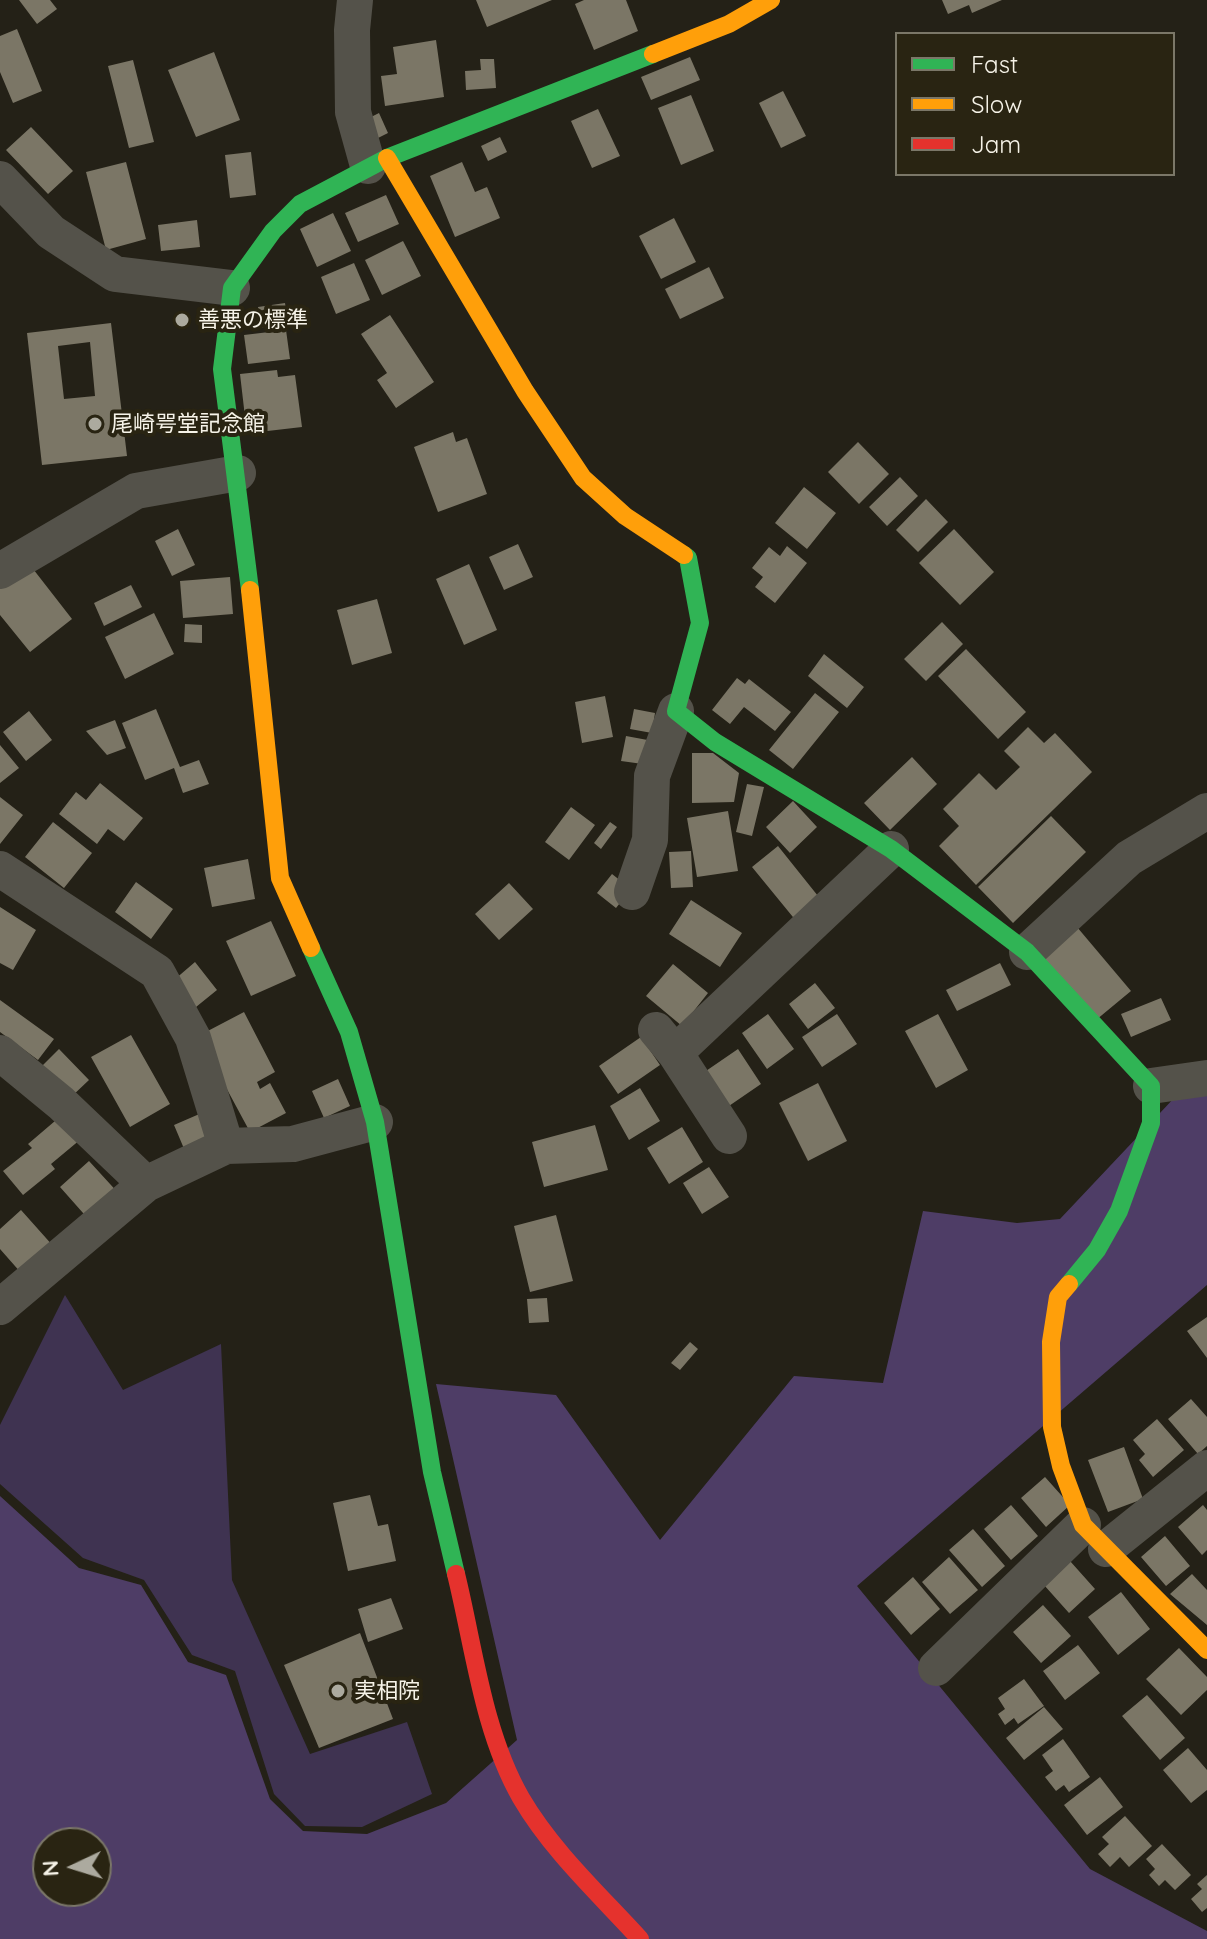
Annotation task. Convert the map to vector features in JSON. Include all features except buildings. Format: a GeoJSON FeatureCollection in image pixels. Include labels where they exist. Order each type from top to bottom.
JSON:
{"type":"FeatureCollection","features":[{"type":"Feature","properties":{"kind":"street"},"geometry":{"type":"LineString","coordinates":[[355,0],[352,30],[353,112],[378,162],[583,478],[625,516],[688,558],[700,623],[676,711],[652,776],[650,840],[632,892]]}},
{"type":"Feature","properties":{"kind":"street"},"geometry":{"type":"LineString","coordinates":[[640,1939],[553,1841],[521,1797],[503,1758],[432,1472],[375,1122],[349,1032],[280,878],[238,473],[222,369],[232,288],[273,231],[300,204],[378,162],[729,24],[771,0]]}},
{"type":"Feature","properties":{"kind":"street"},"geometry":{"type":"LineString","coordinates":[[0,179],[51,232],[115,274],[128,278],[232,288]]}},
{"type":"Feature","properties":{"kind":"street"},"geometry":{"type":"LineString","coordinates":[[0,571],[136,491],[238,473]]}},
{"type":"Feature","properties":{"kind":"street"},"geometry":{"type":"LineString","coordinates":[[676,711],[715,742],[891,849],[1027,952],[1151,1086],[1151,1123],[1119,1211],[1097,1250],[1058,1297],[1051,1342],[1052,1427],[1061,1466],[1095,1537],[1207,1650]]}},
{"type":"Feature","properties":{"kind":"street"},"geometry":{"type":"LineString","coordinates":[[1027,952],[1129,858],[1207,811]]}},
{"type":"Feature","properties":{"kind":"street"},"geometry":{"type":"LineString","coordinates":[[729,1136],[666,1042],[891,849]]}},
{"type":"Feature","properties":{"kind":"street"},"geometry":{"type":"LineString","coordinates":[[0,869],[157,972],[193,1038],[226,1146]]}},
{"type":"Feature","properties":{"kind":"street"},"geometry":{"type":"LineString","coordinates":[[0,1053],[61,1103],[146,1184]]}},
{"type":"Feature","properties":{"kind":"street"},"geometry":{"type":"LineString","coordinates":[[1151,1086],[1207,1078]]}},
{"type":"Feature","properties":{"kind":"street"},"geometry":{"type":"LineString","coordinates":[[0,1307],[146,1184],[226,1146],[293,1144],[375,1122]]}},
{"type":"Feature","properties":{"kind":"street"},"geometry":{"type":"LineString","coordinates":[[936,1668],[1095,1537],[1207,1468]]}},
{"type":"Feature","properties":{"kind":"shaded area"},"geometry":{"type":"Polygon","coordinates":[[[1207,1090],[1207,1285],[857,1586],[1090,1869],[1207,1931],[1207,1939],[0,1939],[0,1496],[79,1568],[141,1585],[188,1662],[226,1675],[270,1799],[303,1831],[367,1834],[446,1803],[517,1740],[436,1384],[556,1395],[660,1540],[794,1376],[883,1383],[923,1211],[1017,1223],[1060,1219],[1176,1096],[1207,1090]]]}},
{"type":"Feature","properties":{"kind":"shaded area"},"geometry":{"type":"Polygon","coordinates":[[[65,1295],[123,1390],[221,1344],[232,1580],[310,1754],[407,1722],[432,1794],[362,1827],[305,1826],[274,1794],[235,1671],[192,1655],[144,1580],[83,1558],[0,1484],[0,1425],[65,1295]]]}},
{"type":"Feature","properties":{"kind":"traffic: fast"},"geometry":{"type":"LineString","coordinates":[[250,590],[222,369],[232,288],[273,231],[300,204],[387,158],[653,54]]}},
{"type":"Feature","properties":{"kind":"traffic: fast"},"geometry":{"type":"LineString","coordinates":[[684,555],[688,558],[700,623],[676,711],[715,742],[891,849],[1027,952],[1151,1086],[1151,1123],[1119,1211],[1097,1250],[1069,1284]]}},
{"type":"Feature","properties":{"kind":"traffic: fast"},"geometry":{"type":"LineString","coordinates":[[311,948],[349,1032],[375,1122],[432,1472],[456,1574]]}},
{"type":"Feature","properties":{"kind":"traffic: slow"},"geometry":{"type":"LineString","coordinates":[[653,54],[729,24],[771,0]]}},
{"type":"Feature","properties":{"kind":"traffic: slow"},"geometry":{"type":"LineString","coordinates":[[387,158],[525,391],[583,478],[625,516],[684,555]]}},
{"type":"Feature","properties":{"kind":"traffic: slow"},"geometry":{"type":"LineString","coordinates":[[250,590],[280,878],[311,948]]}},
{"type":"Feature","properties":{"kind":"traffic: slow"},"geometry":{"type":"LineString","coordinates":[[1069,1284],[1058,1297],[1051,1342],[1052,1427],[1061,1466],[1083,1525],[1207,1650]]}},
{"type":"Feature","properties":{"kind":"traffic: jam"},"geometry":{"type":"LineString","coordinates":[[456,1574],[488,1717],[521,1798],[577,1872],[640,1939]]}},
{"type":"Feature","properties":{"kind":"place","name":"善悪の標準"},"geometry":{"type":"Point","coordinates":[182,320]}},
{"type":"Feature","properties":{"kind":"place","name":"尾崎咢堂記念館"},"geometry":{"type":"Point","coordinates":[95,424]}},
{"type":"Feature","properties":{"kind":"place","name":"実相院"},"geometry":{"type":"Point","coordinates":[338,1691]}}]}
